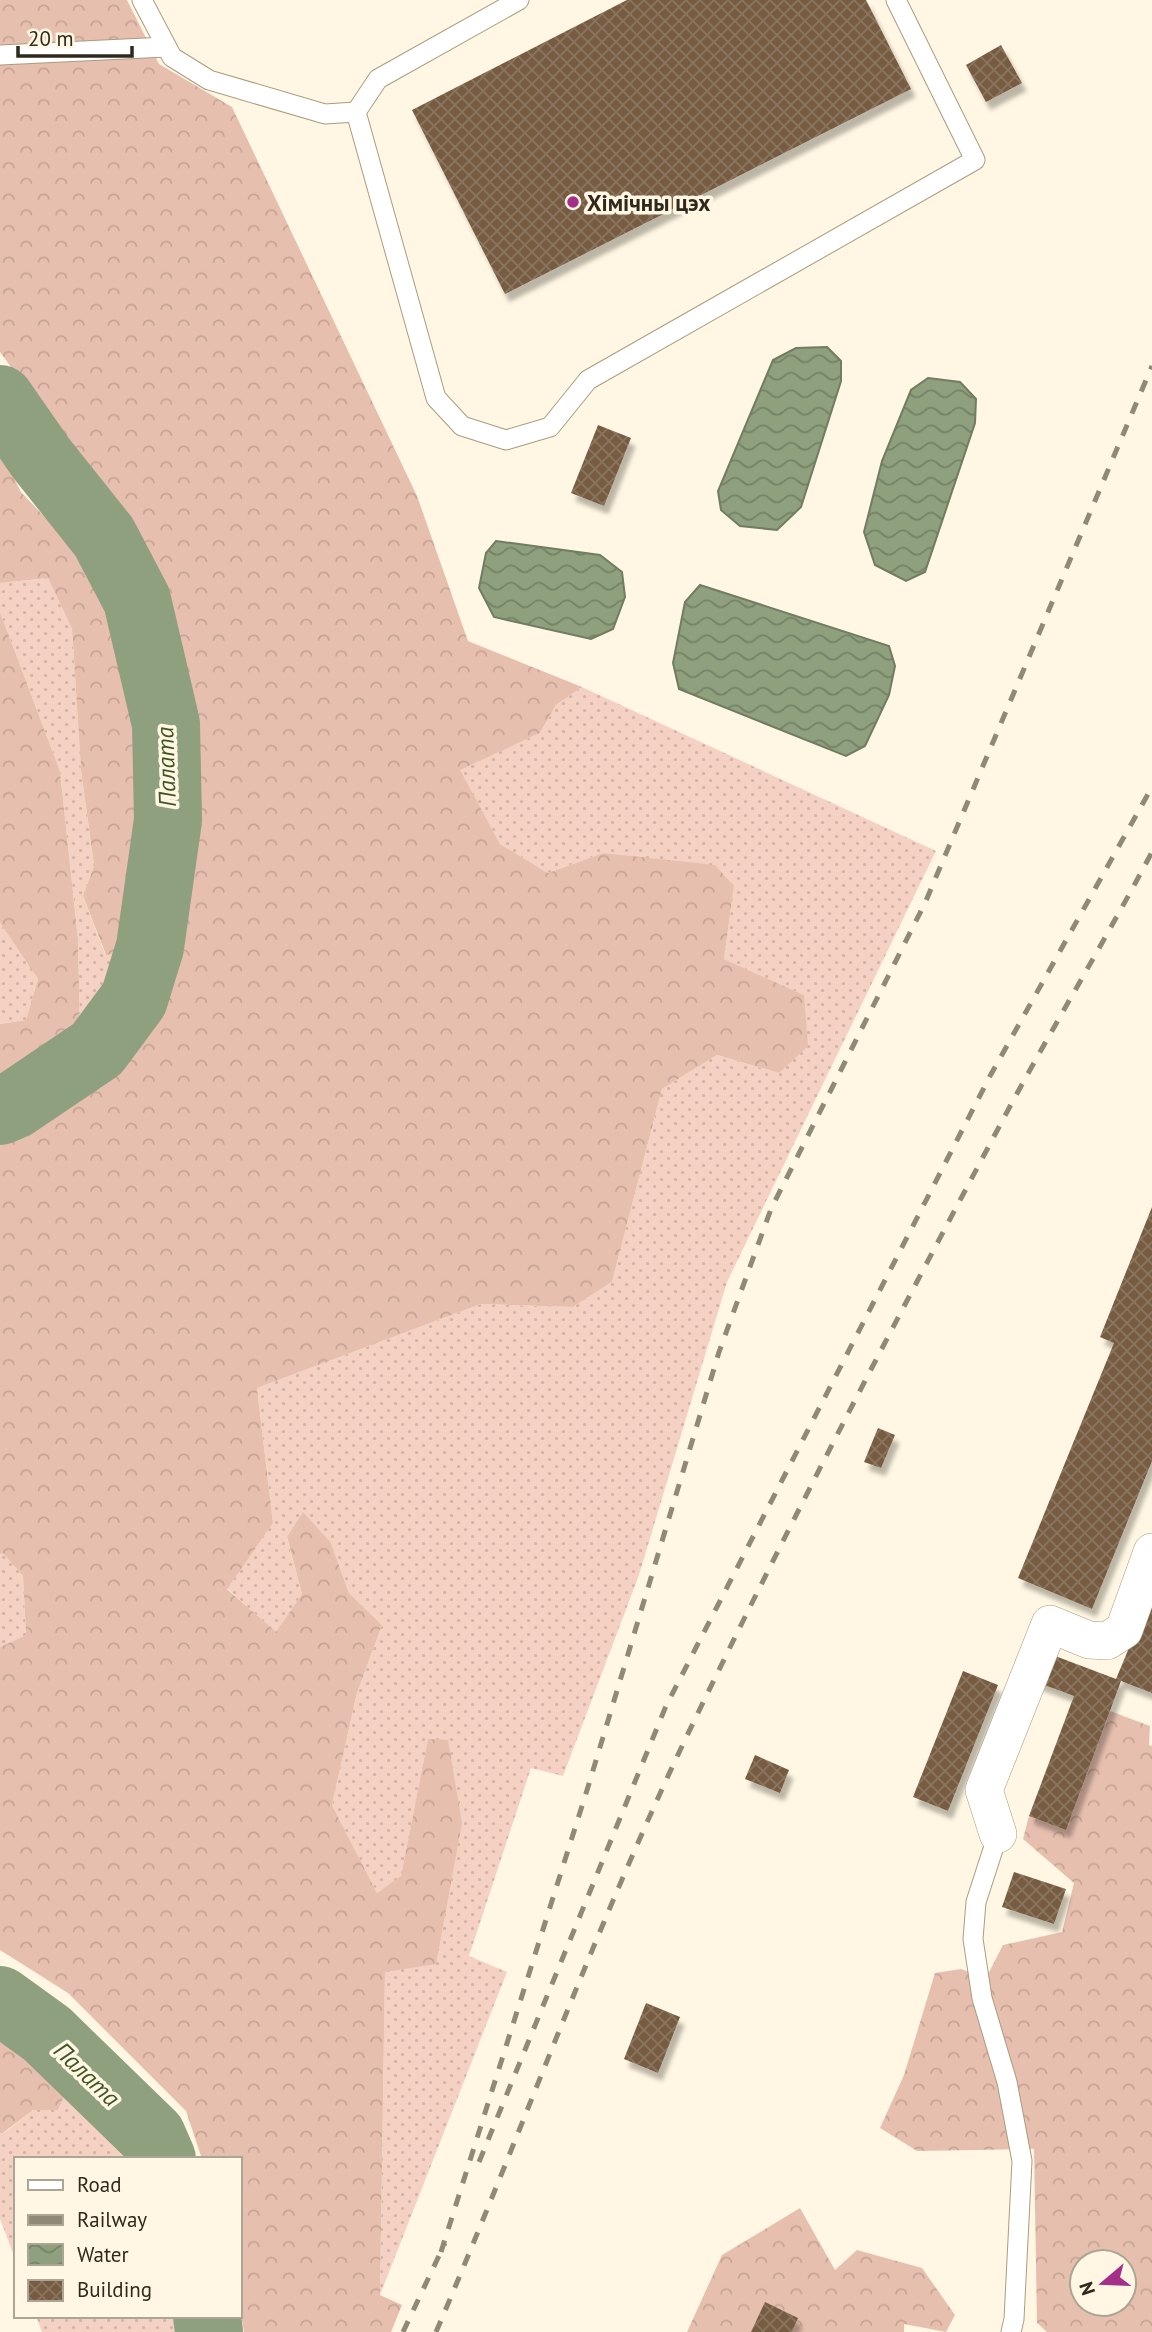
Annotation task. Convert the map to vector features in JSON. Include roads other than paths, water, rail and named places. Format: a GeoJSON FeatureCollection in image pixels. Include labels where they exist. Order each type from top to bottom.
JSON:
{"type":"FeatureCollection","features":[{"type":"Feature","properties":{"kind":"street"},"geometry":{"type":"LineString","coordinates":[[998,1834],[984,1790],[1050,1624],[1098,1641],[1107,1641],[1124,1630],[1152,1552]]}},
{"type":"Feature","properties":{"kind":"lane"},"geometry":{"type":"LineString","coordinates":[[142,0],[172,57],[209,80],[325,114],[356,112]]}},
{"type":"Feature","properties":{"kind":"lane"},"geometry":{"type":"LineString","coordinates":[[519,0],[378,79],[356,112],[436,398],[462,426],[506,440],[550,427],[588,380],[975,160],[896,0]]}},
{"type":"Feature","properties":{"kind":"lane"},"geometry":{"type":"LineString","coordinates":[[0,55],[166,47]]}},
{"type":"Feature","properties":{"kind":"lane"},"geometry":{"type":"LineString","coordinates":[[998,1834],[976,1902],[973,1939],[982,1998],[1006,2082],[1022,2161],[1014,2319],[1011,2332]]}},
{"type":"Feature","properties":{"kind":"water"},"geometry":{"type":"Polygon","coordinates":[[[827,347],[841,361],[841,381],[801,507],[777,530],[740,526],[721,510],[718,491],[773,360],[796,348],[827,347]]]}},
{"type":"Feature","properties":{"kind":"water"},"geometry":{"type":"Polygon","coordinates":[[[928,378],[960,382],[976,399],[975,423],[925,572],[906,581],[875,565],[864,532],[882,461],[911,390],[928,378]]]}},
{"type":"Feature","properties":{"kind":"water"},"geometry":{"type":"Polygon","coordinates":[[[496,541],[600,555],[622,572],[625,597],[613,629],[591,639],[494,617],[479,588],[486,553],[496,541]]]}},
{"type":"Feature","properties":{"kind":"water"},"geometry":{"type":"Polygon","coordinates":[[[700,585],[889,646],[895,666],[889,695],[865,746],[846,756],[679,689],[673,663],[685,602],[700,585]]]}},
{"type":"Feature","properties":{"kind":"waterway","name":"Палата"},"geometry":{"type":"LineString","coordinates":[[0,399],[41,458],[104,537],[137,600],[166,724],[168,820],[150,947],[134,999],[97,1049],[14,1105],[0,1111]]}},
{"type":"Feature","properties":{"kind":"waterway","name":"Палата"},"geometry":{"type":"LineString","coordinates":[[0,2000],[47,2034],[152,2136],[161,2157]]}},
{"type":"Feature","properties":{"kind":"waterway","name":"Палата"},"geometry":{"type":"LineString","coordinates":[[207,2318],[209,2332]]}},
{"type":"Feature","properties":{"kind":"railway"},"geometry":{"type":"LineString","coordinates":[[441,2252],[588,1787],[719,1352],[771,1209],[925,903],[1152,366]]}},
{"type":"Feature","properties":{"kind":"railway"},"geometry":{"type":"LineString","coordinates":[[479,2162],[666,1706],[990,1076],[1152,787]]}},
{"type":"Feature","properties":{"kind":"railway"},"geometry":{"type":"LineString","coordinates":[[436,2332],[627,1867],[697,1715],[813,1481],[934,1250],[1015,1097],[1152,852]]}},
{"type":"Feature","properties":{"kind":"railway"},"geometry":{"type":"LineString","coordinates":[[403,2332],[445,2243]]}},
{"type":"Feature","properties":{"kind":"place","name":"Хімічны цэх"},"geometry":{"type":"Point","coordinates":[573,202]}}]}
